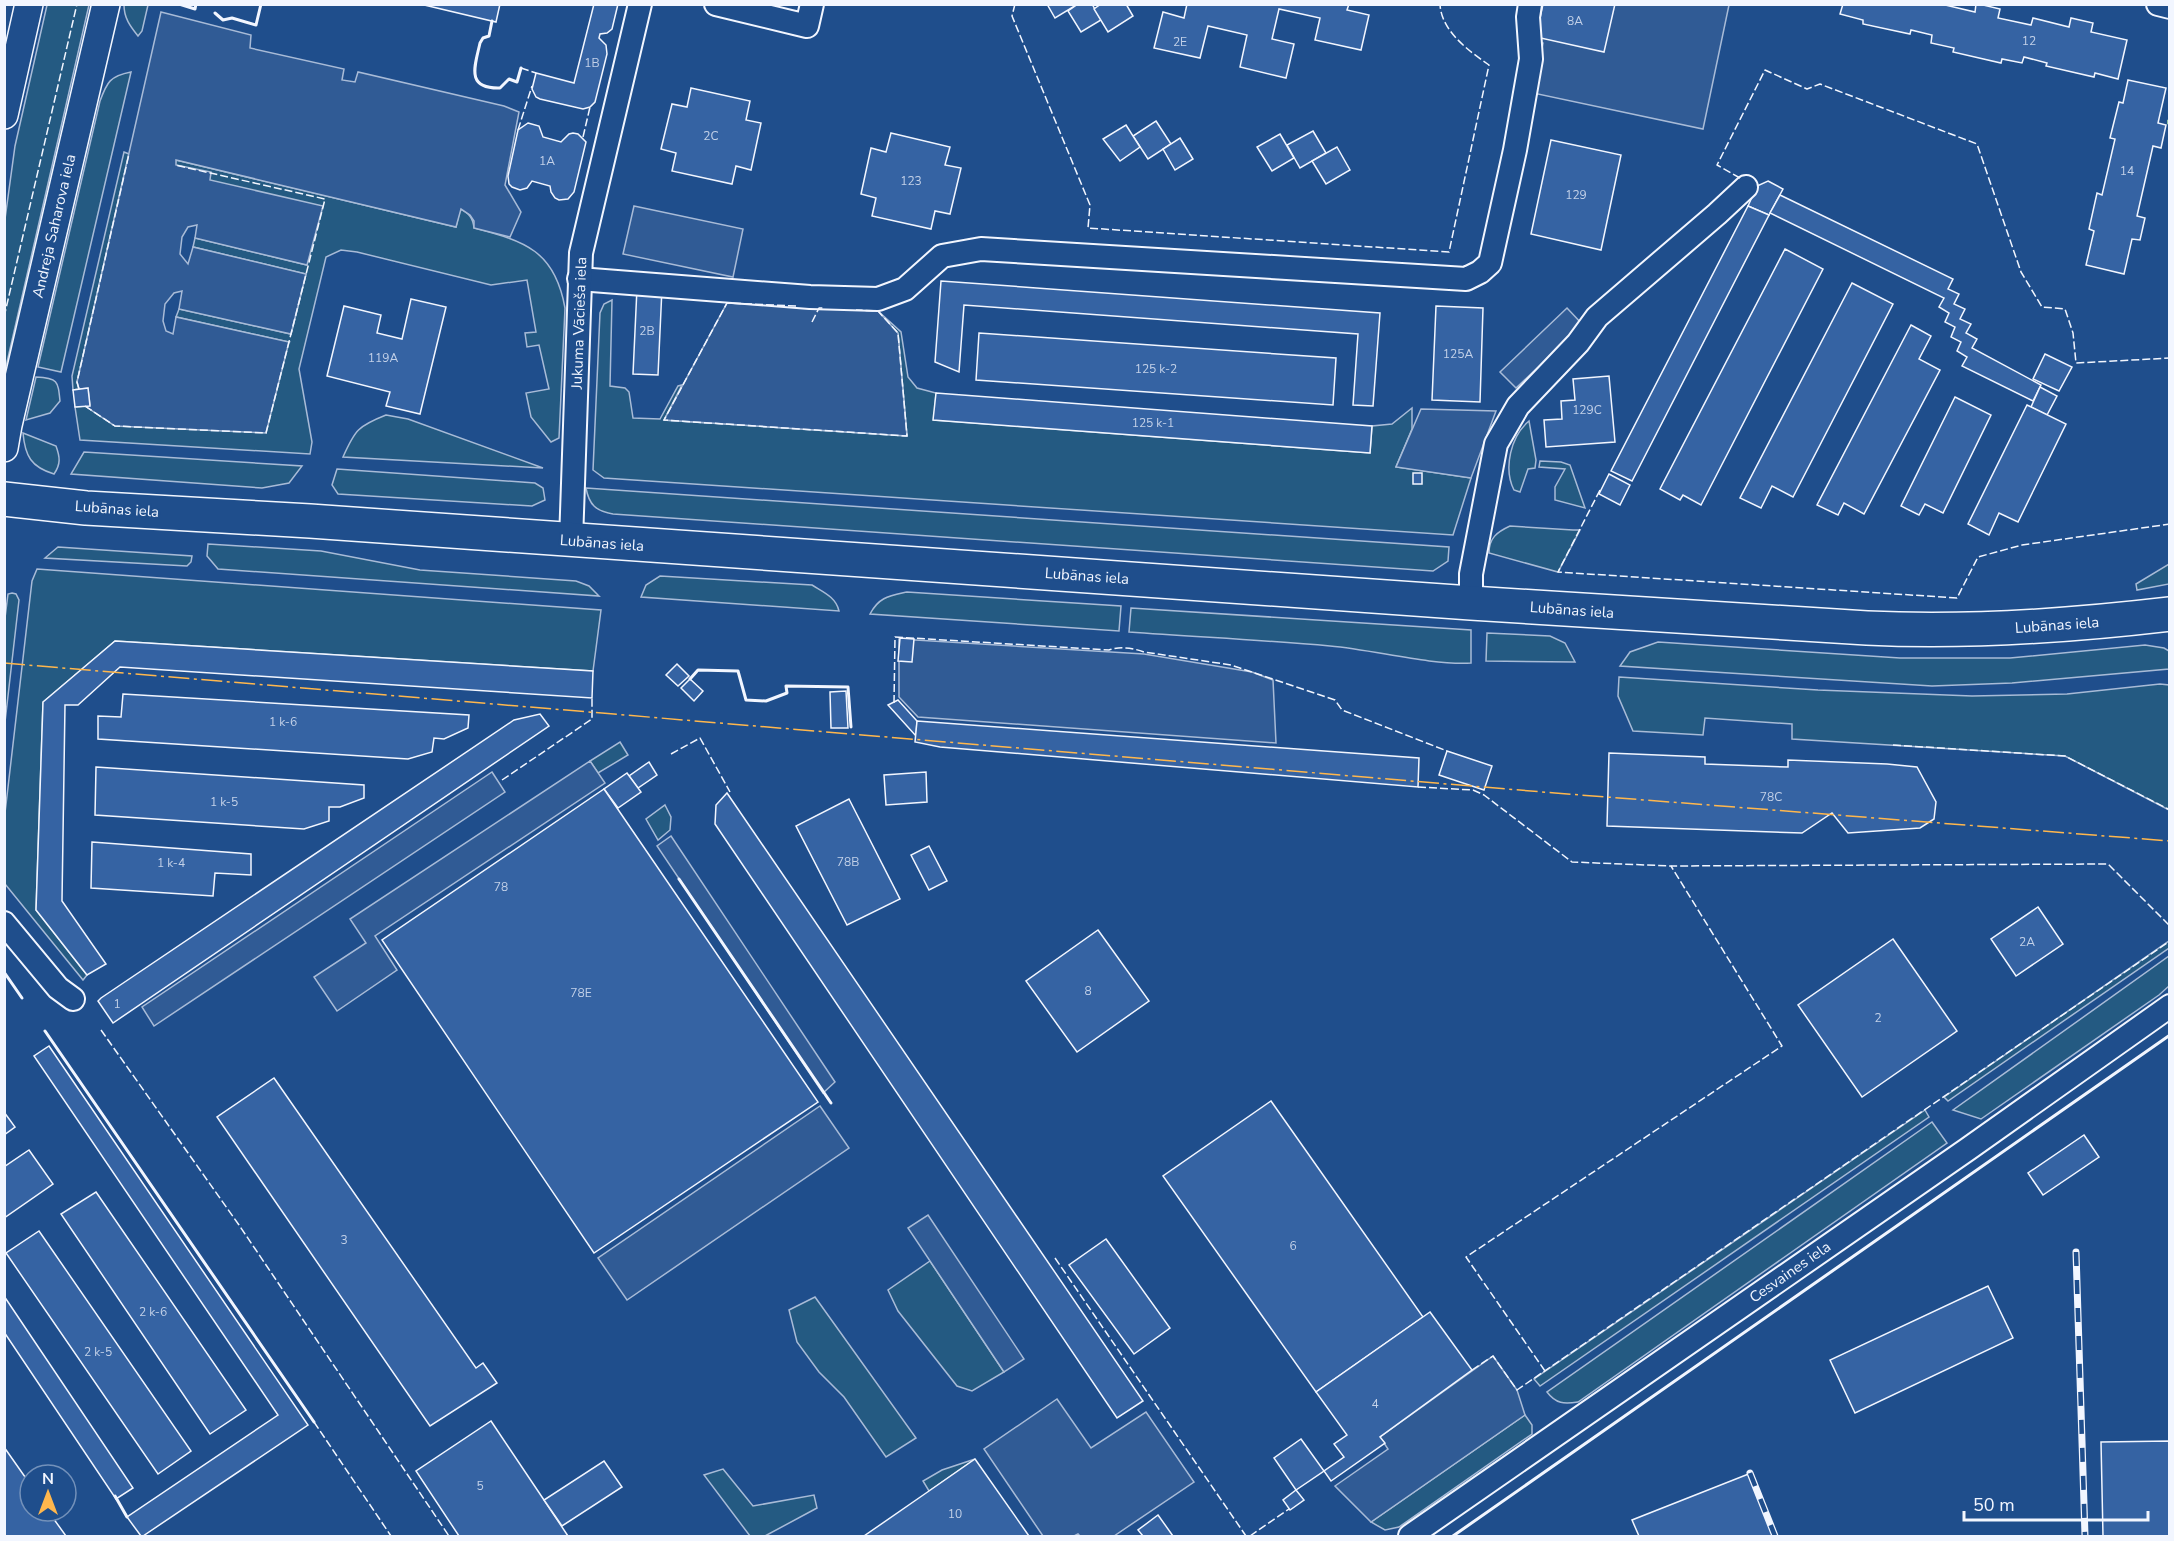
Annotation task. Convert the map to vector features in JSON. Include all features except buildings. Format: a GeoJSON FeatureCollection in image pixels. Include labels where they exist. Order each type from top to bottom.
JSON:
{"type":"FeatureCollection","features":[{"type":"Feature","properties":{"kind":"main road","name":"Lubānas iela"},"geometry":{"type":"LineString","coordinates":[[4,499],[62,506],[310,521],[1470,603],[1928,631],[2059,626],[2169,614]]}},
{"type":"Feature","properties":{"kind":"street"},"geometry":{"type":"LineString","coordinates":[[4,115],[29,4]]}},
{"type":"Feature","properties":{"kind":"street","name":"Andreja Saharova iela"},"geometry":{"type":"LineString","coordinates":[[4,448],[10,413],[106,4]]}},
{"type":"Feature","properties":{"kind":"street","name":"Jukuma Vācieša iela"},"geometry":{"type":"LineString","coordinates":[[571,541],[581,253],[640,4]]}},
{"type":"Feature","properties":{"kind":"street"},"geometry":{"type":"LineString","coordinates":[[716,4],[807,26],[812,4]]}},
{"type":"Feature","properties":{"kind":"street"},"geometry":{"type":"LineString","coordinates":[[579,279],[810,297],[878,299],[905,289],[942,256],[981,249],[1466,279],[1480,272],[1490,263],[1515,150],[1531,58],[1528,17],[1530,4]]}},
{"type":"Feature","properties":{"kind":"street"},"geometry":{"type":"LineString","coordinates":[[2158,4],[2169,8]]}},
{"type":"Feature","properties":{"kind":"street"},"geometry":{"type":"LineString","coordinates":[[1470,603],[1471,574],[1496,444],[1518,406],[1578,343],[1597,318],[1746,187]]}},
{"type":"Feature","properties":{"kind":"street"},"geometry":{"type":"LineString","coordinates":[[4,923],[58,988],[73,999]]}},
{"type":"Feature","properties":{"kind":"street","name":"Cesvaines iela"},"geometry":{"type":"LineString","coordinates":[[1410,1536],[1959,1156],[2169,1006]]}},
{"type":"Feature","properties":{"kind":"shaded area"},"geometry":{"type":"Polygon","coordinates":[[[47,5],[89,5],[5,371],[5,219],[15,146],[47,5]]]}},
{"type":"Feature","properties":{"kind":"shaded area"},"geometry":{"type":"Polygon","coordinates":[[[124,5],[148,5],[142,31],[138,36],[128,22],[124,5]]]}},
{"type":"Feature","properties":{"kind":"shaded area"},"geometry":{"type":"Polygon","coordinates":[[[1538,5],[1729,5],[1703,129],[1533,93],[1543,43],[1530,40],[1538,5]]]}},
{"type":"Feature","properties":{"kind":"shaded area"},"geometry":{"type":"Polygon","coordinates":[[[161,12],[251,35],[250,48],[344,69],[342,80],[355,82],[358,72],[504,106],[519,112],[505,185],[521,212],[510,237],[474,228],[474,221],[470,215],[461,209],[456,227],[176,160],[176,165],[211,172],[210,180],[323,206],[307,265],[195,238],[197,225],[188,227],[182,237],[180,254],[188,264],[193,247],[306,274],[291,334],[179,309],[182,291],[174,293],[165,304],[163,321],[166,331],[173,334],[176,317],[289,342],[266,433],[115,426],[85,406],[90,405],[88,388],[79,389],[77,382],[161,12]]]}},
{"type":"Feature","properties":{"kind":"shaded area"},"geometry":{"type":"Polygon","coordinates":[[[131,72],[61,372],[38,367],[100,101],[110,81],[131,72]]]}},
{"type":"Feature","properties":{"kind":"shaded area"},"geometry":{"type":"Polygon","coordinates":[[[124,152],[129,154],[77,382],[79,389],[73,390],[72,376],[124,152]]]}},
{"type":"Feature","properties":{"kind":"shaded area"},"geometry":{"type":"Polygon","coordinates":[[[176,160],[456,227],[460,209],[470,216],[474,228],[508,238],[535,252],[554,273],[565,308],[559,438],[551,442],[531,417],[526,393],[549,389],[539,345],[527,347],[525,333],[536,332],[527,280],[491,285],[341,250],[326,257],[299,369],[312,442],[310,454],[80,440],[75,407],[85,406],[115,426],[289,342],[176,317],[179,309],[291,334],[306,274],[193,247],[195,238],[307,265],[209,180],[211,173],[175,165],[176,160]]]}},
{"type":"Feature","properties":{"kind":"shaded area"},"geometry":{"type":"Polygon","coordinates":[[[634,206],[743,229],[733,277],[623,254],[634,206]]]}},
{"type":"Feature","properties":{"kind":"shaded area"},"geometry":{"type":"Polygon","coordinates":[[[612,300],[610,386],[625,388],[629,392],[633,418],[660,419],[678,386],[682,385],[664,420],[907,436],[898,334],[878,311],[901,332],[908,377],[917,388],[936,393],[934,420],[1370,453],[1372,426],[1392,424],[1412,408],[1412,429],[1396,467],[1471,478],[1453,535],[604,478],[593,470],[600,313],[604,304],[612,300]]]}},
{"type":"Feature","properties":{"kind":"shaded area"},"geometry":{"type":"Polygon","coordinates":[[[727,303],[878,311],[898,333],[907,436],[664,420],[727,303]]]}},
{"type":"Feature","properties":{"kind":"shaded area"},"geometry":{"type":"Polygon","coordinates":[[[1567,308],[1583,325],[1516,388],[1500,372],[1567,308]]]}},
{"type":"Feature","properties":{"kind":"shaded area"},"geometry":{"type":"Polygon","coordinates":[[[36,377],[49,378],[56,382],[60,401],[50,413],[26,420],[36,377]]]}},
{"type":"Feature","properties":{"kind":"shaded area"},"geometry":{"type":"Polygon","coordinates":[[[1421,409],[1496,411],[1471,478],[1396,467],[1421,409]]]}},
{"type":"Feature","properties":{"kind":"shaded area"},"geometry":{"type":"Polygon","coordinates":[[[386,415],[408,419],[543,468],[343,457],[358,430],[369,422],[386,415]]]}},
{"type":"Feature","properties":{"kind":"shaded area"},"geometry":{"type":"Polygon","coordinates":[[[1529,421],[1536,460],[1535,468],[1528,469],[1520,492],[1514,490],[1509,462],[1513,444],[1529,421]]]}},
{"type":"Feature","properties":{"kind":"shaded area"},"geometry":{"type":"Polygon","coordinates":[[[23,433],[56,446],[59,460],[54,474],[40,468],[31,460],[25,448],[23,433]]]}},
{"type":"Feature","properties":{"kind":"shaded area"},"geometry":{"type":"Polygon","coordinates":[[[84,452],[302,466],[289,483],[262,488],[71,474],[84,452]]]}},
{"type":"Feature","properties":{"kind":"shaded area"},"geometry":{"type":"Polygon","coordinates":[[[1540,461],[1570,465],[1585,508],[1555,500],[1555,487],[1565,469],[1539,467],[1540,461]]]}},
{"type":"Feature","properties":{"kind":"shaded area"},"geometry":{"type":"Polygon","coordinates":[[[337,469],[535,483],[543,488],[545,500],[532,506],[338,494],[332,485],[337,469]]]}},
{"type":"Feature","properties":{"kind":"shaded area"},"geometry":{"type":"Polygon","coordinates":[[[586,488],[1449,547],[1448,561],[1433,571],[613,514],[594,506],[586,488]]]}},
{"type":"Feature","properties":{"kind":"shaded area"},"geometry":{"type":"Polygon","coordinates":[[[1510,526],[1580,530],[1558,572],[1489,553],[1490,543],[1495,536],[1510,526]]]}},
{"type":"Feature","properties":{"kind":"shaded area"},"geometry":{"type":"Polygon","coordinates":[[[208,544],[321,551],[420,570],[576,581],[589,586],[599,596],[218,569],[207,556],[208,544]]]}},
{"type":"Feature","properties":{"kind":"shaded area"},"geometry":{"type":"Polygon","coordinates":[[[58,547],[192,556],[187,566],[45,558],[58,547]]]}},
{"type":"Feature","properties":{"kind":"shaded area"},"geometry":{"type":"Polygon","coordinates":[[[2169,564],[2169,584],[2137,590],[2136,584],[2169,564]]]}},
{"type":"Feature","properties":{"kind":"shaded area"},"geometry":{"type":"Polygon","coordinates":[[[37,569],[601,610],[593,671],[115,641],[43,702],[36,910],[87,975],[83,980],[5,884],[5,813],[32,581],[37,569]]]}},
{"type":"Feature","properties":{"kind":"shaded area"},"geometry":{"type":"Polygon","coordinates":[[[660,576],[812,585],[832,598],[839,611],[641,597],[646,585],[660,576]]]}},
{"type":"Feature","properties":{"kind":"shaded area"},"geometry":{"type":"Polygon","coordinates":[[[907,592],[1121,606],[1119,631],[870,614],[881,601],[907,592]]]}},
{"type":"Feature","properties":{"kind":"shaded area"},"geometry":{"type":"Polygon","coordinates":[[[8,594],[16,594],[19,600],[5,722],[4,626],[8,594]]]}},
{"type":"Feature","properties":{"kind":"shaded area"},"geometry":{"type":"Polygon","coordinates":[[[1131,608],[1471,630],[1471,663],[1419,660],[1330,646],[1129,632],[1131,608]]]}},
{"type":"Feature","properties":{"kind":"shaded area"},"geometry":{"type":"Polygon","coordinates":[[[1487,633],[1550,636],[1565,643],[1575,662],[1486,661],[1487,633]]]}},
{"type":"Feature","properties":{"kind":"shaded area"},"geometry":{"type":"Polygon","coordinates":[[[899,639],[1144,654],[1252,672],[1273,680],[1276,743],[918,717],[899,697],[899,639]]]}},
{"type":"Feature","properties":{"kind":"shaded area"},"geometry":{"type":"Polygon","coordinates":[[[1658,642],[1900,658],[2010,658],[2145,645],[2169,651],[2169,669],[2012,683],[1932,686],[1620,666],[1630,652],[1658,642]]]}},
{"type":"Feature","properties":{"kind":"shaded area"},"geometry":{"type":"Polygon","coordinates":[[[1619,677],[1818,690],[1972,696],[2067,694],[2169,685],[2169,810],[2065,756],[1792,739],[1792,724],[1705,718],[1703,735],[1633,731],[1618,696],[1619,677]]]}},
{"type":"Feature","properties":{"kind":"shaded area"},"geometry":{"type":"Polygon","coordinates":[[[620,742],[628,755],[598,773],[590,761],[620,742]]]}},
{"type":"Feature","properties":{"kind":"shaded area"},"geometry":{"type":"Polygon","coordinates":[[[590,761],[605,783],[375,936],[397,970],[337,1011],[314,977],[366,943],[350,919],[590,761]]]}},
{"type":"Feature","properties":{"kind":"shaded area"},"geometry":{"type":"Polygon","coordinates":[[[492,772],[505,792],[154,1026],[142,1007],[492,772]]]}},
{"type":"Feature","properties":{"kind":"shaded area"},"geometry":{"type":"Polygon","coordinates":[[[665,805],[671,817],[670,830],[658,840],[646,819],[665,805]]]}},
{"type":"Feature","properties":{"kind":"shaded area"},"geometry":{"type":"Polygon","coordinates":[[[671,836],[835,1082],[823,1093],[657,846],[671,836]]]}},
{"type":"Feature","properties":{"kind":"shaded area"},"geometry":{"type":"Polygon","coordinates":[[[2169,941],[2169,948],[1948,1101],[1944,1097],[2169,941]]]}},
{"type":"Feature","properties":{"kind":"shaded area"},"geometry":{"type":"Polygon","coordinates":[[[2169,956],[2169,986],[2159,995],[1981,1119],[1953,1110],[2169,956]]]}},
{"type":"Feature","properties":{"kind":"shaded area"},"geometry":{"type":"Polygon","coordinates":[[[820,1106],[849,1148],[627,1300],[598,1258],[820,1106]]]}},
{"type":"Feature","properties":{"kind":"shaded area"},"geometry":{"type":"Polygon","coordinates":[[[1925,1110],[1929,1117],[1540,1386],[1534,1379],[1925,1110]]]}},
{"type":"Feature","properties":{"kind":"shaded area"},"geometry":{"type":"Polygon","coordinates":[[[1932,1122],[1947,1143],[1578,1402],[1561,1402],[1547,1392],[1932,1122]]]}},
{"type":"Feature","properties":{"kind":"shaded area"},"geometry":{"type":"Polygon","coordinates":[[[928,1215],[1024,1359],[1004,1372],[908,1228],[928,1215]]]}},
{"type":"Feature","properties":{"kind":"shaded area"},"geometry":{"type":"Polygon","coordinates":[[[930,1261],[1004,1372],[972,1391],[957,1386],[898,1311],[888,1290],[930,1261]]]}},
{"type":"Feature","properties":{"kind":"shaded area"},"geometry":{"type":"Polygon","coordinates":[[[815,1297],[916,1438],[886,1457],[844,1397],[819,1372],[797,1342],[789,1310],[815,1297]]]}},
{"type":"Feature","properties":{"kind":"shaded area"},"geometry":{"type":"Polygon","coordinates":[[[1493,1356],[1517,1390],[1525,1415],[1371,1522],[1335,1486],[1388,1449],[1380,1437],[1493,1356]]]}},
{"type":"Feature","properties":{"kind":"shaded area"},"geometry":{"type":"Polygon","coordinates":[[[1057,1399],[1091,1448],[1146,1412],[1194,1482],[1114,1536],[1080,1536],[1078,1534],[1043,1536],[984,1449],[1057,1399]]]}},
{"type":"Feature","properties":{"kind":"shaded area"},"geometry":{"type":"Polygon","coordinates":[[[1525,1415],[1532,1425],[1532,1434],[1399,1527],[1385,1530],[1371,1522],[1525,1415]]]}},
{"type":"Feature","properties":{"kind":"shaded area"},"geometry":{"type":"Polygon","coordinates":[[[975,1459],[929,1491],[923,1481],[942,1470],[975,1459]]]}},
{"type":"Feature","properties":{"kind":"shaded area"},"geometry":{"type":"Polygon","coordinates":[[[723,1469],[753,1506],[814,1495],[817,1508],[765,1536],[750,1536],[704,1475],[723,1469]]]}},
{"type":"Feature","properties":{"kind":"railway"},"geometry":{"type":"LineString","coordinates":[[2076,1252],[2085,1536]]}},
{"type":"Feature","properties":{"kind":"railway"},"geometry":{"type":"LineString","coordinates":[[1750,1473],[1775,1536]]}},
{"type":"Feature","properties":{"kind":"fence"},"geometry":{"type":"LineString","coordinates":[[4,317],[77,4]]}},
{"type":"Feature","properties":{"kind":"fence"},"geometry":{"type":"LineString","coordinates":[[1015,4],[1012,16],[1090,205],[1088,228],[1449,252],[1489,65],[1457,39],[1445,23],[1440,4]]}},
{"type":"Feature","properties":{"kind":"fence"},"geometry":{"type":"LineString","coordinates":[[521,68],[536,73]]}},
{"type":"Feature","properties":{"kind":"fence"},"geometry":{"type":"LineString","coordinates":[[1740,178],[1717,165],[1765,70],[1807,89],[1820,84],[1977,144],[2021,272],[2042,307],[2065,309],[2073,333],[2076,363],[2170,358]]}},
{"type":"Feature","properties":{"kind":"fence"},"geometry":{"type":"LineString","coordinates":[[518,130],[532,86]]}},
{"type":"Feature","properties":{"kind":"fence"},"geometry":{"type":"LineString","coordinates":[[583,137],[590,107]]}},
{"type":"Feature","properties":{"kind":"fence"},"geometry":{"type":"LineString","coordinates":[[79,389],[77,382],[129,154]]}},
{"type":"Feature","properties":{"kind":"fence"},"geometry":{"type":"LineString","coordinates":[[85,406],[115,426],[266,433],[325,199],[175,165]]}},
{"type":"Feature","properties":{"kind":"fence"},"geometry":{"type":"LineString","coordinates":[[796,306],[727,303],[664,420],[907,436],[898,333],[878,311],[856,310]]}},
{"type":"Feature","properties":{"kind":"fence"},"geometry":{"type":"LineString","coordinates":[[812,322],[819,308],[823,308]]}},
{"type":"Feature","properties":{"kind":"fence"},"geometry":{"type":"LineString","coordinates":[[1600,490],[1558,572],[1957,598],[1978,557],[2022,545],[2170,524]]}},
{"type":"Feature","properties":{"kind":"fence"},"geometry":{"type":"LineString","coordinates":[[894,703],[895,637],[1109,650],[1127,648],[1231,665],[1335,700],[1342,710],[1447,751]]}},
{"type":"Feature","properties":{"kind":"fence"},"geometry":{"type":"LineString","coordinates":[[502,780],[592,719],[592,698]]}},
{"type":"Feature","properties":{"kind":"fence"},"geometry":{"type":"LineString","coordinates":[[671,754],[700,738],[730,792]]}},
{"type":"Feature","properties":{"kind":"fence"},"geometry":{"type":"LineString","coordinates":[[1893,745],[2065,756],[2170,810]]}},
{"type":"Feature","properties":{"kind":"fence"},"geometry":{"type":"LineString","coordinates":[[1418,787],[1473,790],[1484,795],[1572,862],[1671,866],[2108,864],[2170,926]]}},
{"type":"Feature","properties":{"kind":"fence"},"geometry":{"type":"LineString","coordinates":[[1545,1371],[1466,1257],[1782,1046],[1671,866]]}},
{"type":"Feature","properties":{"kind":"fence"},"geometry":{"type":"LineString","coordinates":[[1472,1370],[1493,1356],[1517,1390],[2170,941]]}},
{"type":"Feature","properties":{"kind":"fence"},"geometry":{"type":"LineString","coordinates":[[101,1030],[239,1225],[449,1536]]}},
{"type":"Feature","properties":{"kind":"fence"},"geometry":{"type":"LineString","coordinates":[[1055,1258],[1246,1536]]}},
{"type":"Feature","properties":{"kind":"fence"},"geometry":{"type":"LineString","coordinates":[[314,1422],[391,1536]]}},
{"type":"Feature","properties":{"kind":"fence"},"geometry":{"type":"LineString","coordinates":[[1250,1536],[1289,1509]]}},
{"type":"Feature","properties":{"kind":"wall"},"geometry":{"type":"LineString","coordinates":[[179,4],[195,9],[196,4]]}},
{"type":"Feature","properties":{"kind":"wall"},"geometry":{"type":"LineString","coordinates":[[215,13],[223,20],[232,18],[256,25],[261,4]]}},
{"type":"Feature","properties":{"kind":"wall"},"geometry":{"type":"LineString","coordinates":[[492,21],[489,36],[483,38],[480,43],[475,68],[477,80],[481,85],[500,88],[509,79],[517,82],[521,68]]}},
{"type":"Feature","properties":{"kind":"wall"},"geometry":{"type":"LineString","coordinates":[[690,679],[698,670],[738,671],[746,700],[766,701],[787,693],[786,686],[848,687],[851,727]]}},
{"type":"Feature","properties":{"kind":"wall"},"geometry":{"type":"LineString","coordinates":[[679,879],[831,1103]]}},
{"type":"Feature","properties":{"kind":"wall"},"geometry":{"type":"LineString","coordinates":[[4,972],[22,998]]}},
{"type":"Feature","properties":{"kind":"wall"},"geometry":{"type":"LineString","coordinates":[[45,1031],[314,1422]]}},
{"type":"Feature","properties":{"kind":"wall"},"geometry":{"type":"LineString","coordinates":[[1453,1536],[2170,1035]]}},
{"type":"Feature","properties":{"kind":"wall"},"geometry":{"type":"LineString","coordinates":[[115,1496],[127,1517]]}},
{"type":"Feature","properties":{"kind":"power"},"geometry":{"type":"LineString","coordinates":[[4,663],[1555,793],[2170,841]]}}]}
